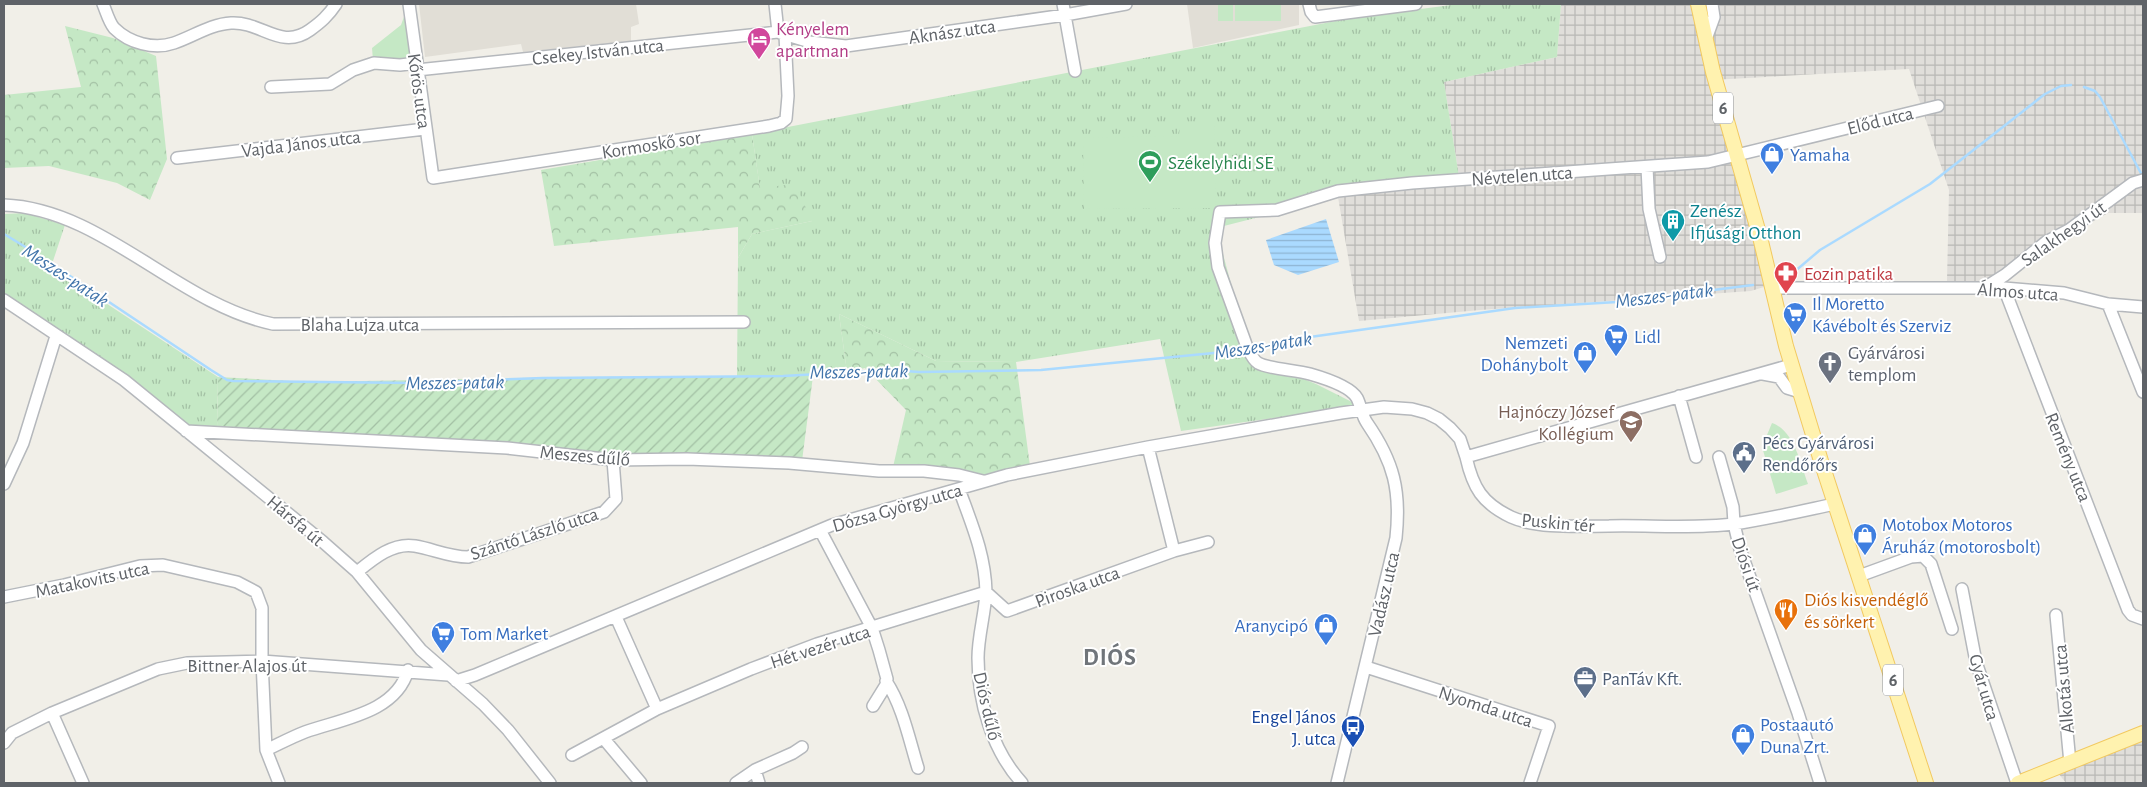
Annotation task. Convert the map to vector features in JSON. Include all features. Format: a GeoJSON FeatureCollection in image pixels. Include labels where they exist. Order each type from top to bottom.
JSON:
{"type":"FeatureCollection","features":[{"type":"Feature","properties":{"kind":"main road","name":"6"},"geometry":{"type":"LineString","coordinates":[[1698,4],[1735,155],[1792,365],[1926,783]]}},
{"type":"Feature","properties":{"kind":"main road"},"geometry":{"type":"LineString","coordinates":[[2018,783],[2037,779],[2070,763],[2143,733]]}},
{"type":"Feature","properties":{"kind":"street"},"geometry":{"type":"LineString","coordinates":[[103,4],[114,27],[132,40],[152,46],[173,43],[194,34],[230,23],[245,23],[286,38],[300,37],[326,19],[336,4]]}},
{"type":"Feature","properties":{"kind":"street","name":"Kőrös utca"},"geometry":{"type":"LineString","coordinates":[[409,4],[433,178]]}},
{"type":"Feature","properties":{"kind":"street"},"geometry":{"type":"LineString","coordinates":[[775,4],[782,33]]}},
{"type":"Feature","properties":{"kind":"street","name":"Aknász utca"},"geometry":{"type":"LineString","coordinates":[[782,33],[810,42],[846,46],[1064,9],[1126,4]]}},
{"type":"Feature","properties":{"kind":"street"},"geometry":{"type":"LineString","coordinates":[[1309,4],[1311,12],[1315,17],[1416,4]]}},
{"type":"Feature","properties":{"kind":"street"},"geometry":{"type":"LineString","coordinates":[[1706,39],[1714,17],[1712,4]]}},
{"type":"Feature","properties":{"kind":"street"},"geometry":{"type":"LineString","coordinates":[[1064,9],[1075,71]]}},
{"type":"Feature","properties":{"kind":"street","name":"Csekey István utca"},"geometry":{"type":"LineString","coordinates":[[271,87],[330,84],[353,70],[374,63],[417,66],[782,33]]}},
{"type":"Feature","properties":{"kind":"street","name":"Kormoskő sor"},"geometry":{"type":"LineString","coordinates":[[433,178],[781,123],[786,118],[788,96],[782,33]]}},
{"type":"Feature","properties":{"kind":"street","name":"Előd utca"},"geometry":{"type":"LineString","coordinates":[[1735,155],[1938,106]]}},
{"type":"Feature","properties":{"kind":"street","name":"Vajda János utca"},"geometry":{"type":"LineString","coordinates":[[176,158],[425,129]]}},
{"type":"Feature","properties":{"kind":"street","name":"Névtelen utca"},"geometry":{"type":"LineString","coordinates":[[1249,350],[1218,267],[1215,243],[1220,212],[1277,210],[1338,191],[1412,183],[1708,162],[1735,155]]}},
{"type":"Feature","properties":{"kind":"street"},"geometry":{"type":"LineString","coordinates":[[1647,167],[1649,209],[1660,257]]}},
{"type":"Feature","properties":{"kind":"street","name":"Salakhegyi út"},"geometry":{"type":"LineString","coordinates":[[1985,288],[2005,276],[2046,242],[2069,230],[2140,181]]}},
{"type":"Feature","properties":{"kind":"street","name":"Blaha Lujza utca"},"geometry":{"type":"LineString","coordinates":[[4,205],[23,206],[80,225],[210,301],[248,319],[273,324],[744,322]]}},
{"type":"Feature","properties":{"kind":"street","name":"Álmos utca"},"geometry":{"type":"LineString","coordinates":[[1772,288],[1911,286],[2004,288],[2064,293],[2108,304],[2143,307]]}},
{"type":"Feature","properties":{"kind":"street","name":"Remény utca"},"geometry":{"type":"LineString","coordinates":[[2004,288],[2128,610],[2132,615],[2143,619]]}},
{"type":"Feature","properties":{"kind":"street","name":"Hársfa út"},"geometry":{"type":"LineString","coordinates":[[4,300],[124,380],[315,535],[357,572],[421,650],[483,704],[508,730],[550,783]]}},
{"type":"Feature","properties":{"kind":"street"},"geometry":{"type":"LineString","coordinates":[[2108,304],[2143,392]]}},
{"type":"Feature","properties":{"kind":"street"},"geometry":{"type":"LineString","coordinates":[[4,484],[7,468],[23,443],[56,336]]}},
{"type":"Feature","properties":{"kind":"street","name":"Vadász utca"},"geometry":{"type":"LineString","coordinates":[[1249,350],[1256,362],[1310,374],[1345,388],[1356,396],[1367,422],[1373,429],[1389,459],[1398,505],[1396,538],[1366,667],[1336,783]]}},
{"type":"Feature","properties":{"kind":"street"},"geometry":{"type":"LineString","coordinates":[[1466,457],[1792,365]]}},
{"type":"Feature","properties":{"kind":"street"},"geometry":{"type":"LineString","coordinates":[[1757,374],[1779,377],[1787,388],[1800,392]]}},
{"type":"Feature","properties":{"kind":"street"},"geometry":{"type":"LineString","coordinates":[[1679,396],[1696,457]]}},
{"type":"Feature","properties":{"kind":"street","name":"Puskin tér"},"geometry":{"type":"LineString","coordinates":[[1362,410],[1384,407],[1427,412],[1450,428],[1460,439],[1470,476],[1478,493],[1494,506],[1514,518],[1538,524],[1579,526],[1734,524],[1835,504]]}},
{"type":"Feature","properties":{"kind":"street","name":"Dózsa György utca"},"geometry":{"type":"LineString","coordinates":[[452,678],[475,676],[820,530],[959,490],[983,481],[1148,446],[1362,410]]}},
{"type":"Feature","properties":{"kind":"street","name":"Meszes dűlő"},"geometry":{"type":"LineString","coordinates":[[186,431],[507,448],[613,460],[688,459],[789,463],[879,471],[960,475],[983,481]]}},
{"type":"Feature","properties":{"kind":"street"},"geometry":{"type":"LineString","coordinates":[[1148,446],[1174,551],[1208,542]]}},
{"type":"Feature","properties":{"kind":"street","name":"Diósi út"},"geometry":{"type":"LineString","coordinates":[[1719,457],[1733,507],[1734,524],[1740,549],[1798,713],[1820,783]]}},
{"type":"Feature","properties":{"kind":"street","name":"Szántó László utca"},"geometry":{"type":"LineString","coordinates":[[357,572],[373,559],[399,547],[415,546],[455,557],[468,557],[604,512],[616,499],[613,460]]}},
{"type":"Feature","properties":{"kind":"street"},"geometry":{"type":"LineString","coordinates":[[959,490],[985,569],[986,592]]}},
{"type":"Feature","properties":{"kind":"street"},"geometry":{"type":"LineString","coordinates":[[820,530],[872,628],[886,681],[902,714],[918,768]]}},
{"type":"Feature","properties":{"kind":"street","name":"Piroska utca"},"geometry":{"type":"LineString","coordinates":[[986,592],[1007,612],[1174,551]]}},
{"type":"Feature","properties":{"kind":"street"},"geometry":{"type":"LineString","coordinates":[[1859,576],[1904,559],[1923,556],[1931,564],[1952,629]]}},
{"type":"Feature","properties":{"kind":"street","name":"Matakovits utca"},"geometry":{"type":"LineString","coordinates":[[4,597],[64,585],[140,566],[163,565],[237,582],[256,592],[262,608],[266,750],[279,783]]}},
{"type":"Feature","properties":{"kind":"street","name":"Gyár utca"},"geometry":{"type":"LineString","coordinates":[[1962,589],[1976,662],[2018,783]]}},
{"type":"Feature","properties":{"kind":"street","name":"Hét vezér utca"},"geometry":{"type":"LineString","coordinates":[[572,755],[657,709],[760,666],[818,644],[986,592]]}},
{"type":"Feature","properties":{"kind":"street","name":"Diós dűlő"},"geometry":{"type":"LineString","coordinates":[[986,592],[978,656],[983,695],[999,751],[1011,771],[1022,783]]}},
{"type":"Feature","properties":{"kind":"street","name":"Alkotás utca"},"geometry":{"type":"LineString","coordinates":[[2056,615],[2070,763]]}},
{"type":"Feature","properties":{"kind":"street"},"geometry":{"type":"LineString","coordinates":[[616,617],[657,709]]}},
{"type":"Feature","properties":{"kind":"street","name":"Bittner Alajos út"},"geometry":{"type":"LineString","coordinates":[[4,743],[12,733],[52,712],[158,669],[195,663],[262,661],[408,670],[452,678]]}},
{"type":"Feature","properties":{"kind":"street","name":"Nyomda utca"},"geometry":{"type":"LineString","coordinates":[[1366,667],[1549,726],[1530,783]]}},
{"type":"Feature","properties":{"kind":"street"},"geometry":{"type":"LineString","coordinates":[[266,750],[304,732],[362,713],[384,703],[402,686],[408,670]]}},
{"type":"Feature","properties":{"kind":"street"},"geometry":{"type":"LineString","coordinates":[[873,706],[879,698],[886,681]]}},
{"type":"Feature","properties":{"kind":"street"},"geometry":{"type":"LineString","coordinates":[[52,712],[83,783]]}},
{"type":"Feature","properties":{"kind":"street"},"geometry":{"type":"LineString","coordinates":[[604,739],[640,783]]}},
{"type":"Feature","properties":{"kind":"street"},"geometry":{"type":"LineString","coordinates":[[736,783],[755,770],[802,747]]}},
{"type":"Feature","properties":{"kind":"street"},"geometry":{"type":"LineString","coordinates":[[755,770],[759,783]]}},
{"type":"Feature","properties":{"kind":"shaded area"},"geometry":{"type":"Polygon","coordinates":[[[419,4],[636,4],[639,24],[631,27],[631,41],[523,52],[521,44],[425,57],[419,4]]]}},
{"type":"Feature","properties":{"kind":"shaded area"},"geometry":{"type":"Polygon","coordinates":[[[1187,4],[1299,4],[1299,25],[1193,48],[1187,4]]]}},
{"type":"Feature","properties":{"kind":"shaded area"},"geometry":{"type":"Polygon","coordinates":[[[1561,4],[2143,4],[2143,213],[2108,213],[2054,243],[2002,284],[1963,284],[1947,281],[1949,190],[1909,69],[1711,80],[1767,286],[1751,291],[1480,310],[1359,321],[1338,197],[1460,183],[1444,82],[1557,57],[1561,4]]]}},
{"type":"Feature","properties":{"kind":"shaded area"},"geometry":{"type":"Polygon","coordinates":[[[2143,730],[2143,783],[2066,783],[2054,768],[2143,730]]]}},
{"type":"Feature","properties":{"kind":"green space"},"geometry":{"type":"Polygon","coordinates":[[[1218,4],[1233,4],[1233,21],[1218,21],[1218,4]]]}},
{"type":"Feature","properties":{"kind":"green space"},"geometry":{"type":"Polygon","coordinates":[[[1235,4],[1281,4],[1281,21],[1235,21],[1235,4]]]}},
{"type":"Feature","properties":{"kind":"green space"},"geometry":{"type":"Polygon","coordinates":[[[1459,4],[1561,4],[1557,57],[1444,82],[1460,183],[1338,197],[1216,228],[1251,358],[1316,384],[1360,406],[1181,431],[1160,339],[1016,362],[936,361],[839,314],[847,372],[813,376],[737,377],[738,258],[752,234],[812,221],[760,189],[752,134],[1351,18],[1459,4]]]}},
{"type":"Feature","properties":{"kind":"green space"},"geometry":{"type":"Polygon","coordinates":[[[410,13],[416,57],[373,60],[372,48],[401,25],[405,14],[410,13]]]}},
{"type":"Feature","properties":{"kind":"green space"},"geometry":{"type":"Polygon","coordinates":[[[65,26],[113,38],[156,56],[167,159],[150,200],[117,183],[49,166],[4,168],[4,95],[81,87],[65,26]]]}},
{"type":"Feature","properties":{"kind":"green space","name":"Székelyhidi SE"},"geometry":{"type":"Polygon","coordinates":[[[1180,123],[1214,123],[1216,208],[1084,209],[1083,138],[1179,136],[1180,123]]]}},
{"type":"Feature","properties":{"kind":"green space"},"geometry":{"type":"Polygon","coordinates":[[[752,134],[760,188],[795,184],[812,221],[752,234],[738,258],[738,227],[554,246],[541,170],[752,134]]]}},
{"type":"Feature","properties":{"kind":"green space"},"geometry":{"type":"Polygon","coordinates":[[[25,213],[65,225],[51,267],[218,377],[217,430],[186,428],[4,295],[4,214],[25,213]]]}},
{"type":"Feature","properties":{"kind":"green space"},"geometry":{"type":"Polygon","coordinates":[[[839,314],[936,361],[1016,362],[1030,466],[985,475],[893,467],[906,410],[865,368],[847,372],[839,314]]]}},
{"type":"Feature","properties":{"kind":"green space"},"geometry":{"type":"Polygon","coordinates":[[[813,376],[802,461],[613,460],[217,430],[218,377],[309,382],[572,377],[813,376]]]}},
{"type":"Feature","properties":{"kind":"green space"},"geometry":{"type":"Polygon","coordinates":[[[1772,423],[1780,427],[1791,440],[1808,484],[1776,494],[1762,447],[1772,423]]]}},
{"type":"Feature","properties":{"kind":"water"},"geometry":{"type":"Polygon","coordinates":[[[1326,219],[1339,262],[1298,275],[1274,265],[1266,240],[1326,219]]]}},
{"type":"Feature","properties":{"kind":"waterway","name":"Meszes-patak"},"geometry":{"type":"LineString","coordinates":[[1787,278],[1820,250],[1930,184],[2045,94],[2061,86],[2071,85]]}},
{"type":"Feature","properties":{"kind":"waterway","name":"Meszes-patak"},"geometry":{"type":"LineString","coordinates":[[2084,87],[2095,91],[2100,97],[2143,177]]}},
{"type":"Feature","properties":{"kind":"waterway","name":"Meszes-patak"},"geometry":{"type":"LineString","coordinates":[[4,234],[211,370],[227,380],[233,381],[415,383],[543,378],[783,376],[892,370],[919,372],[1041,370],[1244,350]]}},
{"type":"Feature","properties":{"kind":"waterway","name":"Meszes-patak"},"geometry":{"type":"LineString","coordinates":[[1252,349],[1303,338],[1515,308],[1617,302],[1753,285]]}},
{"type":"Feature","properties":{"kind":"place","name":"Kényelem apartman"},"geometry":{"type":"Point","coordinates":[759,60]}},
{"type":"Feature","properties":{"kind":"place","name":"Yamaha"},"geometry":{"type":"Point","coordinates":[1772,175]}},
{"type":"Feature","properties":{"kind":"place","name":"Székelyhidi SE"},"geometry":{"type":"Point","coordinates":[1150,183]}},
{"type":"Feature","properties":{"kind":"place","name":"Zenész Ifjúsági Otthon"},"geometry":{"type":"Point","coordinates":[1673,242]}},
{"type":"Feature","properties":{"kind":"place","name":"Eozin patika"},"geometry":{"type":"Point","coordinates":[1786,294]}},
{"type":"Feature","properties":{"kind":"place","name":"Il Moretto Kávébolt és Szerviz"},"geometry":{"type":"Point","coordinates":[1795,335]}},
{"type":"Feature","properties":{"kind":"place","name":"Lidl"},"geometry":{"type":"Point","coordinates":[1616,357]}},
{"type":"Feature","properties":{"kind":"place","name":"Nemzeti Dohánybolt"},"geometry":{"type":"Point","coordinates":[1585,374]}},
{"type":"Feature","properties":{"kind":"place","name":"Gyárvárosi templom"},"geometry":{"type":"Point","coordinates":[1830,384]}},
{"type":"Feature","properties":{"kind":"place","name":"Hajnóczy József Kollégium"},"geometry":{"type":"Point","coordinates":[1631,443]}},
{"type":"Feature","properties":{"kind":"place","name":"Pécs Gyárvárosi Rendőrőrs"},"geometry":{"type":"Point","coordinates":[1744,474]}},
{"type":"Feature","properties":{"kind":"place","name":"Motobox Motoros Áruház (motorosbolt)"},"geometry":{"type":"Point","coordinates":[1865,556]}},
{"type":"Feature","properties":{"kind":"place","name":"Diós kisvendéglő és sörkert"},"geometry":{"type":"Point","coordinates":[1786,631]}},
{"type":"Feature","properties":{"kind":"place","name":"Aranycipó"},"geometry":{"type":"Point","coordinates":[1326,646]}},
{"type":"Feature","properties":{"kind":"place","name":"Tom Market"},"geometry":{"type":"Point","coordinates":[443,654]}},
{"type":"Feature","properties":{"kind":"place","name":"PanTáv Kft."},"geometry":{"type":"Point","coordinates":[1585,699]}},
{"type":"Feature","properties":{"kind":"place","name":"Engel János J. utca"},"geometry":{"type":"Point","coordinates":[1353,748]}},
{"type":"Feature","properties":{"kind":"place","name":"Postaautó Duna Zrt."},"geometry":{"type":"Point","coordinates":[1743,756]}},
{"type":"Feature","properties":{"kind":"district","name":"DIÓS"},"geometry":{"type":"Point","coordinates":[1110,657]}}]}
